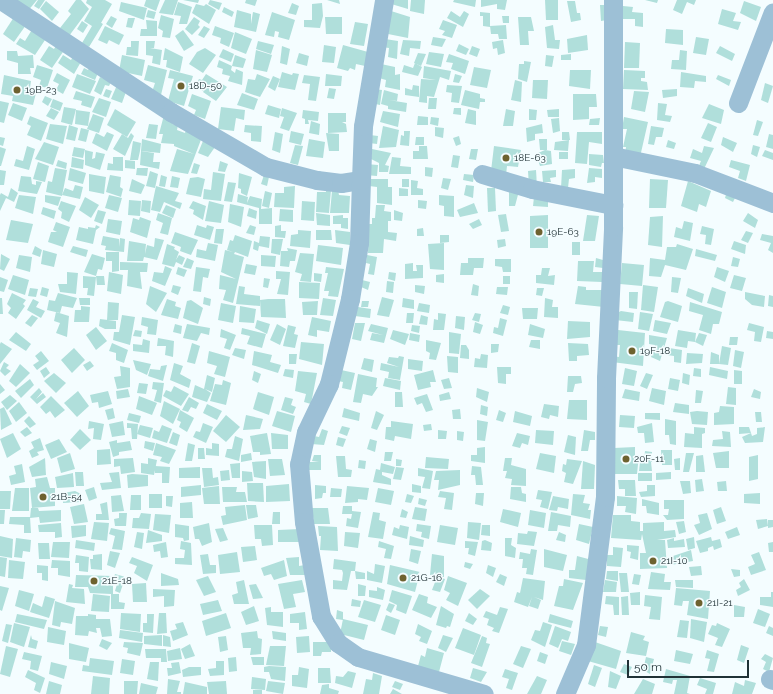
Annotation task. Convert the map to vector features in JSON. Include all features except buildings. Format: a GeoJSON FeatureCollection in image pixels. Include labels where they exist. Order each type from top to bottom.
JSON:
{"type":"FeatureCollection","features":[{"type":"Feature","properties":{"kind":"street"},"geometry":{"type":"LineString","coordinates":[[1,0],[171,112],[272,170],[341,183],[361,180]]}},
{"type":"Feature","properties":{"kind":"street"},"geometry":{"type":"LineString","coordinates":[[384,0],[363,126],[359,243],[350,299],[329,384],[306,432],[299,464],[304,522],[321,616],[334,639],[358,657],[484,694]]}},
{"type":"Feature","properties":{"kind":"street"},"geometry":{"type":"LineString","coordinates":[[565,694],[586,645],[604,497],[606,378],[613,205],[613,0]]}},
{"type":"Feature","properties":{"kind":"street"},"geometry":{"type":"LineString","coordinates":[[738,103],[773,12]]}},
{"type":"Feature","properties":{"kind":"street"},"geometry":{"type":"LineString","coordinates":[[613,156],[695,173],[773,203]]}},
{"type":"Feature","properties":{"kind":"street"},"geometry":{"type":"LineString","coordinates":[[482,174],[532,189],[613,205]]}},
{"type":"Feature","properties":{"kind":"place","name":"18D-50"},"geometry":{"type":"Point","coordinates":[181,86]}},
{"type":"Feature","properties":{"kind":"place","name":"19B-23"},"geometry":{"type":"Point","coordinates":[17,90]}},
{"type":"Feature","properties":{"kind":"place","name":"18E-63"},"geometry":{"type":"Point","coordinates":[506,158]}},
{"type":"Feature","properties":{"kind":"place","name":"19E-63"},"geometry":{"type":"Point","coordinates":[539,232]}},
{"type":"Feature","properties":{"kind":"place","name":"19F-18"},"geometry":{"type":"Point","coordinates":[632,351]}},
{"type":"Feature","properties":{"kind":"place","name":"20F-11"},"geometry":{"type":"Point","coordinates":[626,459]}},
{"type":"Feature","properties":{"kind":"place","name":"21B-54"},"geometry":{"type":"Point","coordinates":[43,497]}},
{"type":"Feature","properties":{"kind":"place","name":"21I-10"},"geometry":{"type":"Point","coordinates":[653,561]}},
{"type":"Feature","properties":{"kind":"place","name":"21G-16"},"geometry":{"type":"Point","coordinates":[403,578]}},
{"type":"Feature","properties":{"kind":"place","name":"21E-18"},"geometry":{"type":"Point","coordinates":[94,581]}},
{"type":"Feature","properties":{"kind":"place","name":"21I-21"},"geometry":{"type":"Point","coordinates":[699,603]}}]}
